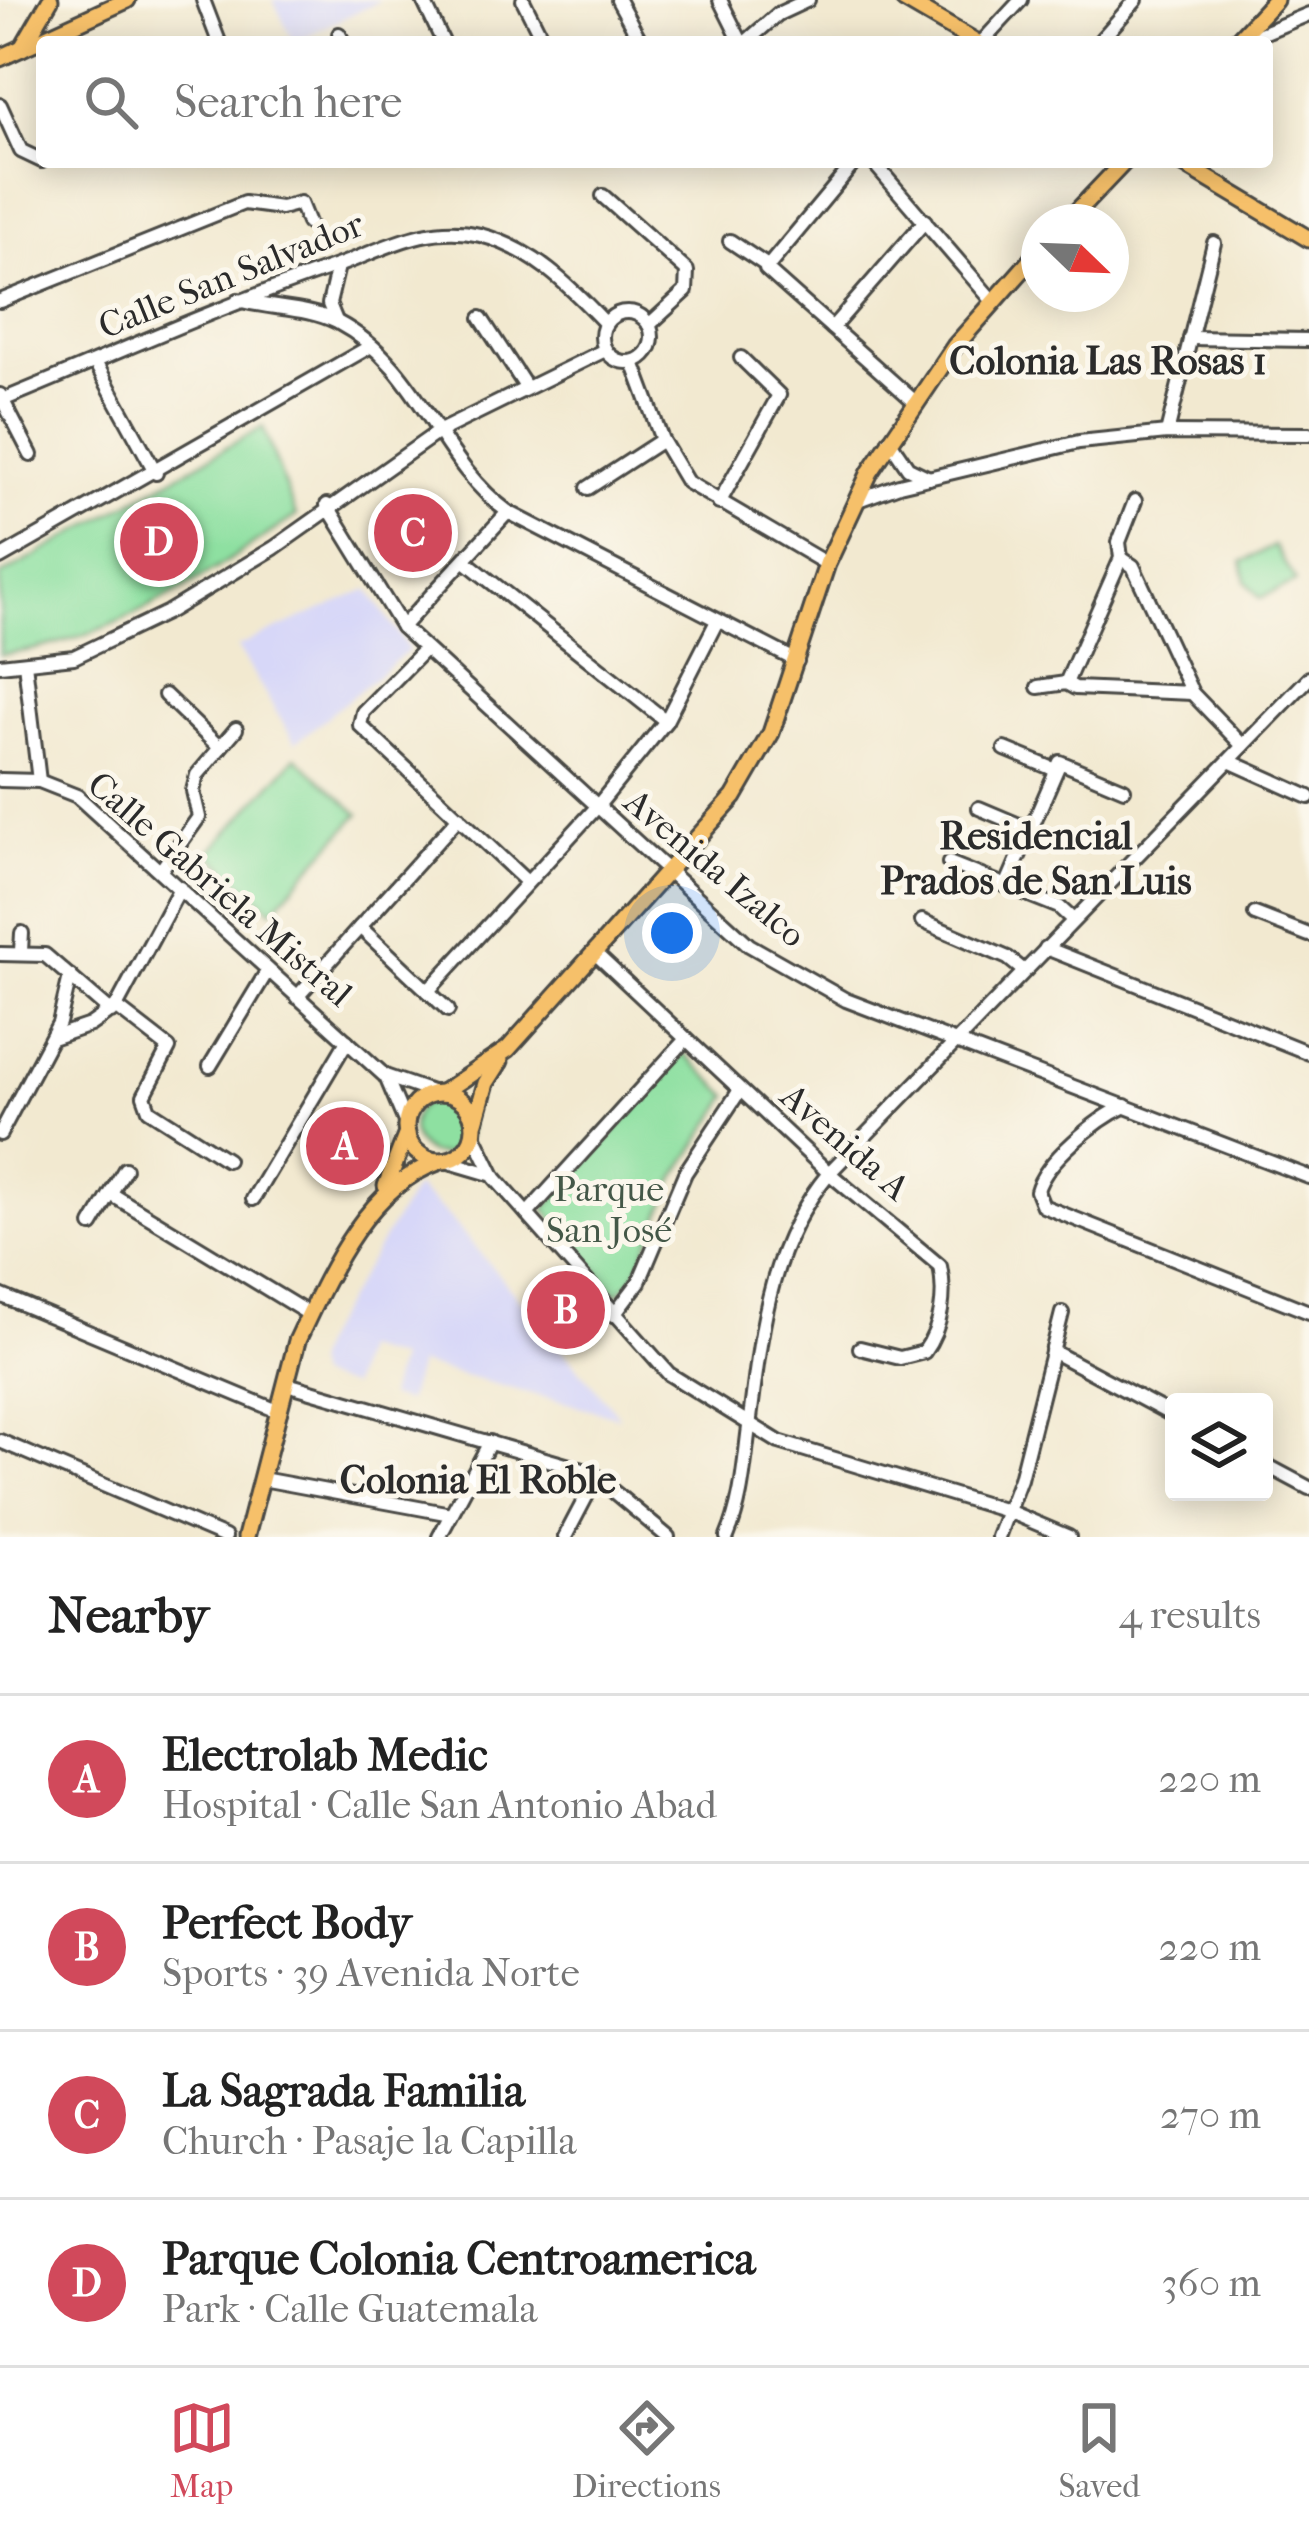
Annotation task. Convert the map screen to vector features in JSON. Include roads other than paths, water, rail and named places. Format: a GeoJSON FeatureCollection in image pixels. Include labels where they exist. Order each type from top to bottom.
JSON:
{"type":"FeatureCollection","features":[{"type":"Feature","properties":{"kind":"main road"},"geometry":{"type":"LineString","coordinates":[[22,48],[50,0]]}},
{"type":"Feature","properties":{"kind":"main road"},"geometry":{"type":"LineString","coordinates":[[48,36],[127,0]]}},
{"type":"Feature","properties":{"kind":"main road"},"geometry":{"type":"LineString","coordinates":[[904,0],[968,36]]}},
{"type":"Feature","properties":{"kind":"main road"},"geometry":{"type":"LineString","coordinates":[[1243,36],[1275,0]]}},
{"type":"Feature","properties":{"kind":"main road"},"geometry":{"type":"LineString","coordinates":[[0,58],[36,42]]}},
{"type":"Feature","properties":{"kind":"main road"},"geometry":{"type":"LineString","coordinates":[[1096,190],[1104,168]]}},
{"type":"Feature","properties":{"kind":"main road"},"geometry":{"type":"LineString","coordinates":[[1083,204],[1118,168]]}},
{"type":"Feature","properties":{"kind":"main road"},"geometry":{"type":"LineString","coordinates":[[1190,168],[1309,239]]}},
{"type":"Feature","properties":{"kind":"main road"},"geometry":{"type":"LineString","coordinates":[[380,1200],[405,1175],[463,1154],[490,1075],[508,1049],[597,955],[750,774],[854,502],[914,401],[991,299],[1021,268]]}},
{"type":"Feature","properties":{"kind":"main road"},"geometry":{"type":"LineString","coordinates":[[246,1537],[310,1314],[380,1200],[414,1105],[508,1049]]}},
{"type":"Feature","properties":{"kind":"main road"},"geometry":{"type":"LineString","coordinates":[[438,1093],[464,1102],[474,1130]]}},
{"type":"Feature","properties":{"kind":"main road"},"geometry":{"type":"LineString","coordinates":[[406,1128],[416,1152],[442,1161]]}},
{"type":"Feature","properties":{"kind":"street"},"geometry":{"type":"LineString","coordinates":[[81,0],[86,19]]}},
{"type":"Feature","properties":{"kind":"street"},"geometry":{"type":"LineString","coordinates":[[203,0],[217,36]]}},
{"type":"Feature","properties":{"kind":"street"},"geometry":{"type":"LineString","coordinates":[[424,0],[440,36]]}},
{"type":"Feature","properties":{"kind":"street"},"geometry":{"type":"LineString","coordinates":[[523,0],[541,36]]}},
{"type":"Feature","properties":{"kind":"street"},"geometry":{"type":"LineString","coordinates":[[618,0],[637,36]]}},
{"type":"Feature","properties":{"kind":"street"},"geometry":{"type":"LineString","coordinates":[[720,0],[741,36]]}},
{"type":"Feature","properties":{"kind":"street"},"geometry":{"type":"LineString","coordinates":[[751,36],[778,14],[808,0]]}},
{"type":"Feature","properties":{"kind":"street"},"geometry":{"type":"LineString","coordinates":[[985,36],[1021,0]]}},
{"type":"Feature","properties":{"kind":"street"},"geometry":{"type":"LineString","coordinates":[[1104,36],[1136,0]]}},
{"type":"Feature","properties":{"kind":"street"},"geometry":{"type":"LineString","coordinates":[[1253,36],[1309,14]]}},
{"type":"Feature","properties":{"kind":"street"},"geometry":{"type":"LineString","coordinates":[[0,104],[21,151],[36,158]]}},
{"type":"Feature","properties":{"kind":"street"},"geometry":{"type":"LineString","coordinates":[[766,267],[850,168]]}},
{"type":"Feature","properties":{"kind":"street"},"geometry":{"type":"LineString","coordinates":[[878,168],[991,299]]}},
{"type":"Feature","properties":{"kind":"street"},"geometry":{"type":"LineString","coordinates":[[604,196],[687,271],[686,292],[649,325],[649,350],[634,362],[617,361],[605,350],[605,323],[625,311],[649,325]]}},
{"type":"Feature","properties":{"kind":"street"},"geometry":{"type":"LineString","coordinates":[[0,301],[244,203],[281,208],[299,203],[308,223]]}},
{"type":"Feature","properties":{"kind":"street"},"geometry":{"type":"LineString","coordinates":[[832,328],[925,221]]}},
{"type":"Feature","properties":{"kind":"street","name":"Calle San Salvador"},"geometry":{"type":"LineString","coordinates":[[1,398],[401,238],[440,232],[479,235],[545,266],[605,323]]}},
{"type":"Feature","properties":{"kind":"street"},"geometry":{"type":"LineString","coordinates":[[730,241],[766,267],[914,401]]}},
{"type":"Feature","properties":{"kind":"street"},"geometry":{"type":"LineString","coordinates":[[1166,433],[1214,244]]}},
{"type":"Feature","properties":{"kind":"street"},"geometry":{"type":"LineString","coordinates":[[336,322],[329,304],[338,266]]}},
{"type":"Feature","properties":{"kind":"street"},"geometry":{"type":"LineString","coordinates":[[238,300],[336,322],[398,367],[474,487],[508,512],[797,661]]}},
{"type":"Feature","properties":{"kind":"street"},"geometry":{"type":"LineString","coordinates":[[482,318],[526,387]]}},
{"type":"Feature","properties":{"kind":"street"},"geometry":{"type":"LineString","coordinates":[[1190,338],[1309,340]]}},
{"type":"Feature","properties":{"kind":"street"},"geometry":{"type":"LineString","coordinates":[[0,558],[371,346]]}},
{"type":"Feature","properties":{"kind":"street"},"geometry":{"type":"LineString","coordinates":[[0,665],[74,657],[168,612],[274,548],[327,505],[438,432],[605,350]]}},
{"type":"Feature","properties":{"kind":"street"},"geometry":{"type":"LineString","coordinates":[[719,503],[779,395],[741,358]]}},
{"type":"Feature","properties":{"kind":"street"},"geometry":{"type":"LineString","coordinates":[[95,362],[155,472]]}},
{"type":"Feature","properties":{"kind":"street"},"geometry":{"type":"LineString","coordinates":[[634,362],[662,440],[687,482],[827,564]]}},
{"type":"Feature","properties":{"kind":"street"},"geometry":{"type":"LineString","coordinates":[[1,398],[31,455]]}},
{"type":"Feature","properties":{"kind":"street"},"geometry":{"type":"LineString","coordinates":[[854,502],[930,478],[1079,442],[1166,433],[1309,434]]}},
{"type":"Feature","properties":{"kind":"street"},"geometry":{"type":"LineString","coordinates":[[889,439],[900,460],[930,478]]}},
{"type":"Feature","properties":{"kind":"street"},"geometry":{"type":"LineString","coordinates":[[588,488],[662,440]]}},
{"type":"Feature","properties":{"kind":"street"},"geometry":{"type":"LineString","coordinates":[[1066,683],[1120,558],[1119,542],[1135,501]]}},
{"type":"Feature","properties":{"kind":"street","name":"Avenida Izalco"},"geometry":{"type":"LineString","coordinates":[[327,505],[401,626],[424,650],[749,945],[818,988],[1309,1177]]}},
{"type":"Feature","properties":{"kind":"street"},"geometry":{"type":"LineString","coordinates":[[401,626],[508,512]]}},
{"type":"Feature","properties":{"kind":"street"},"geometry":{"type":"LineString","coordinates":[[1120,558],[1133,566],[1192,693],[1243,746]]}},
{"type":"Feature","properties":{"kind":"street"},"geometry":{"type":"LineString","coordinates":[[464,561],[666,721]]}},
{"type":"Feature","properties":{"kind":"street"},"geometry":{"type":"LineString","coordinates":[[428,991],[596,808],[666,721],[717,621]]}},
{"type":"Feature","properties":{"kind":"street"},"geometry":{"type":"LineString","coordinates":[[424,650],[363,712],[360,725],[527,881]]}},
{"type":"Feature","properties":{"kind":"street"},"geometry":{"type":"LineString","coordinates":[[26,663],[39,781]]}},
{"type":"Feature","properties":{"kind":"street"},"geometry":{"type":"LineString","coordinates":[[727,1537],[741,1488],[774,1269],[793,1221],[829,1173],[1309,678]]}},
{"type":"Feature","properties":{"kind":"street"},"geometry":{"type":"LineString","coordinates":[[1038,687],[1066,683],[1075,688],[1192,693]]}},
{"type":"Feature","properties":{"kind":"street"},"geometry":{"type":"LineString","coordinates":[[165,695],[220,748]]}},
{"type":"Feature","properties":{"kind":"street"},"geometry":{"type":"LineString","coordinates":[[160,870],[200,817],[194,784],[236,729]]}},
{"type":"Feature","properties":{"kind":"street"},"geometry":{"type":"LineString","coordinates":[[1005,749],[1124,789]]}},
{"type":"Feature","properties":{"kind":"street"},"geometry":{"type":"LineString","coordinates":[[1229,761],[1309,797]]}},
{"type":"Feature","properties":{"kind":"street"},"geometry":{"type":"LineString","coordinates":[[1007,884],[1058,766]]}},
{"type":"Feature","properties":{"kind":"street","name":"Calle Gabriela Mistral"},"geometry":{"type":"LineString","coordinates":[[0,780],[39,781],[76,796],[385,1076],[438,1093]]}},
{"type":"Feature","properties":{"kind":"street"},"geometry":{"type":"LineString","coordinates":[[979,808],[1031,830]]}},
{"type":"Feature","properties":{"kind":"street"},"geometry":{"type":"LineString","coordinates":[[297,997],[459,818]]}},
{"type":"Feature","properties":{"kind":"street"},"geometry":{"type":"LineString","coordinates":[[949,863],[1059,907],[1073,920]]}},
{"type":"Feature","properties":{"kind":"street"},"geometry":{"type":"LineString","coordinates":[[52,1038],[113,1010],[180,888]]}},
{"type":"Feature","properties":{"kind":"street"},"geometry":{"type":"LineString","coordinates":[[1255,914],[1309,935]]}},
{"type":"Feature","properties":{"kind":"street"},"geometry":{"type":"LineString","coordinates":[[922,922],[1008,958],[1024,971]]}},
{"type":"Feature","properties":{"kind":"street"},"geometry":{"type":"LineString","coordinates":[[360,927],[448,1010]]}},
{"type":"Feature","properties":{"kind":"street"},"geometry":{"type":"LineString","coordinates":[[21,951],[22,932]]}},
{"type":"Feature","properties":{"kind":"street"},"geometry":{"type":"LineString","coordinates":[[1046,948],[1309,1053]]}},
{"type":"Feature","properties":{"kind":"street"},"geometry":{"type":"LineString","coordinates":[[0,954],[45,955],[169,1048],[146,1093],[146,1107],[227,1160]]}},
{"type":"Feature","properties":{"kind":"street","name":"Avenida A"},"geometry":{"type":"LineString","coordinates":[[597,955],[829,1173],[931,1253],[944,1286],[937,1329],[924,1352],[900,1358],[860,1348]]}},
{"type":"Feature","properties":{"kind":"street"},"geometry":{"type":"LineString","coordinates":[[210,1066],[268,970]]}},
{"type":"Feature","properties":{"kind":"street"},"geometry":{"type":"LineString","coordinates":[[0,1134],[52,1038],[70,976]]}},
{"type":"Feature","properties":{"kind":"street"},"geometry":{"type":"LineString","coordinates":[[527,1214],[686,1039]]}},
{"type":"Feature","properties":{"kind":"street"},"geometry":{"type":"LineString","coordinates":[[253,1199],[347,1041]]}},
{"type":"Feature","properties":{"kind":"street","name":"Calle Gabriela Mistral"},"geometry":{"type":"LineString","coordinates":[[385,1076],[406,1128]]}},
{"type":"Feature","properties":{"kind":"street"},"geometry":{"type":"LineString","coordinates":[[614,1315],[639,1282],[685,1172],[740,1090]]}},
{"type":"Feature","properties":{"kind":"street"},"geometry":{"type":"LineString","coordinates":[[1125,1106],[1109,1113],[1042,1177],[1037,1191],[1043,1206],[1309,1312]]}},
{"type":"Feature","properties":{"kind":"street"},"geometry":{"type":"LineString","coordinates":[[474,1130],[495,1178],[669,1374],[778,1442],[1010,1512],[1069,1537]]}},
{"type":"Feature","properties":{"kind":"street"},"geometry":{"type":"LineString","coordinates":[[442,1161],[474,1166],[495,1178]]}},
{"type":"Feature","properties":{"kind":"street"},"geometry":{"type":"LineString","coordinates":[[92,1225],[125,1169]]}},
{"type":"Feature","properties":{"kind":"street"},"geometry":{"type":"LineString","coordinates":[[111,1194],[310,1314]]}},
{"type":"Feature","properties":{"kind":"street"},"geometry":{"type":"LineString","coordinates":[[0,1295],[280,1412]]}},
{"type":"Feature","properties":{"kind":"street"},"geometry":{"type":"LineString","coordinates":[[998,1537],[1010,1512],[1062,1313]]}},
{"type":"Feature","properties":{"kind":"street"},"geometry":{"type":"LineString","coordinates":[[1052,1352],[1165,1411]]}},
{"type":"Feature","properties":{"kind":"street"},"geometry":{"type":"LineString","coordinates":[[287,1384],[597,1476],[668,1537]]}},
{"type":"Feature","properties":{"kind":"street"},"geometry":{"type":"LineString","coordinates":[[0,1441],[225,1537]]}},
{"type":"Feature","properties":{"kind":"street"},"geometry":{"type":"LineString","coordinates":[[439,1537],[490,1442]]}},
{"type":"Feature","properties":{"kind":"street"},"geometry":{"type":"LineString","coordinates":[[1273,1469],[1309,1488]]}},
{"type":"Feature","properties":{"kind":"street"},"geometry":{"type":"LineString","coordinates":[[565,1537],[597,1476]]}},
{"type":"Feature","properties":{"kind":"street"},"geometry":{"type":"LineString","coordinates":[[262,1479],[451,1514]]}},
{"type":"Feature","properties":{"kind":"place","name":"La Sagrada Familia"},"geometry":{"type":"Point","coordinates":[413,533]}},
{"type":"Feature","properties":{"kind":"place","name":"Parque Colonia Centroamerica"},"geometry":{"type":"Point","coordinates":[159,542]}},
{"type":"Feature","properties":{"kind":"place","name":"Electrolab Medic"},"geometry":{"type":"Point","coordinates":[345,1146]}},
{"type":"Feature","properties":{"kind":"place","name":"Perfect Body"},"geometry":{"type":"Point","coordinates":[566,1310]}},
{"type":"Feature","properties":{"kind":"district","name":"Colonia Las Rosas 1"},"geometry":{"type":"Point","coordinates":[1108,361]}},
{"type":"Feature","properties":{"kind":"district","name":"Residencial Prados de San Luis"},"geometry":{"type":"Point","coordinates":[1036,858]}},
{"type":"Feature","properties":{"kind":"district","name":"Colonia El Roble"},"geometry":{"type":"Point","coordinates":[478,1480]}},
{"type":"Feature","properties":{"kind":"park label","name":"Parque San José"},"geometry":{"type":"Point","coordinates":[609,1210]}}]}
